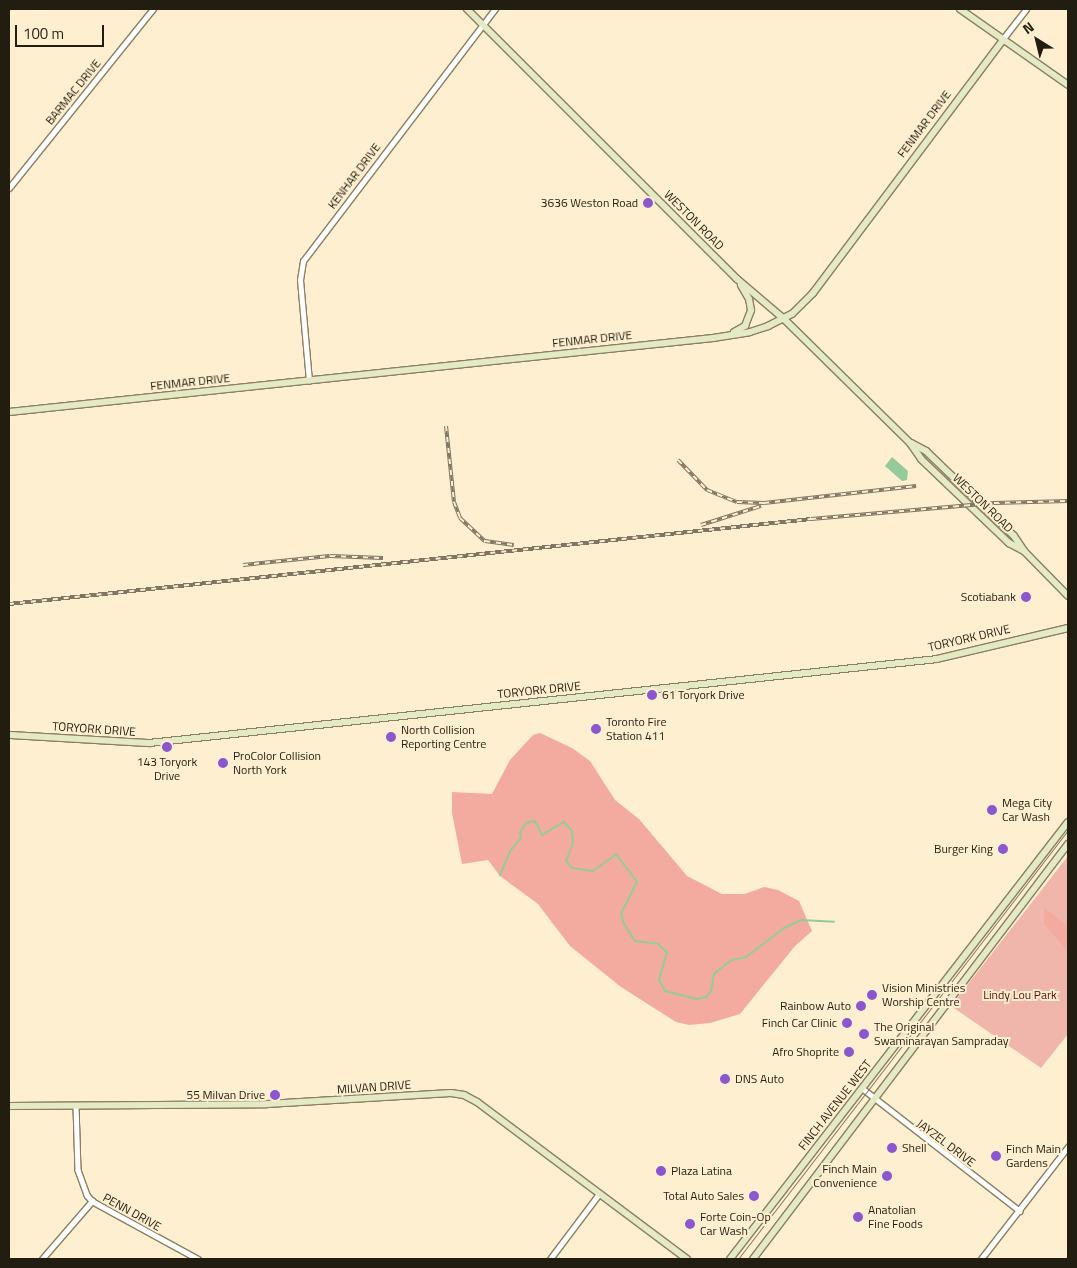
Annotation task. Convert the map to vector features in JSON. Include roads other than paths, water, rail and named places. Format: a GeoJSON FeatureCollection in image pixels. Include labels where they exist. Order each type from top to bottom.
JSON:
{"type":"FeatureCollection","features":[{"type":"Feature","properties":{"kind":"street","name":"BARMAC DRIVE"},"geometry":{"type":"LineString","coordinates":[[9,188],[153,9]]}},
{"type":"Feature","properties":{"kind":"street","name":"WESTON ROAD"},"geometry":{"type":"LineString","coordinates":[[467,9],[736,279],[784,319],[910,443],[926,451],[1014,536],[1024,551],[1068,596]]}},
{"type":"Feature","properties":{"kind":"street","name":"KENHAR DRIVE"},"geometry":{"type":"LineString","coordinates":[[309,381],[300,280],[304,261],[495,9]]}},
{"type":"Feature","properties":{"kind":"street"},"geometry":{"type":"LineString","coordinates":[[960,9],[1002,41],[1068,85]]}},
{"type":"Feature","properties":{"kind":"street","name":"FENMAR DRIVE"},"geometry":{"type":"LineString","coordinates":[[9,412],[728,335],[750,332],[784,319],[813,293],[1026,9]]}},
{"type":"Feature","properties":{"kind":"street"},"geometry":{"type":"LineString","coordinates":[[728,335],[745,326],[751,310],[750,299],[736,279]]}},
{"type":"Feature","properties":{"kind":"street","name":"TORYORK DRIVE"},"geometry":{"type":"LineString","coordinates":[[9,735],[149,743],[937,658],[1068,628]]}},
{"type":"Feature","properties":{"kind":"street","name":"FINCH AVENUE WEST"},"geometry":{"type":"LineString","coordinates":[[730,1259],[1068,822]]}},
{"type":"Feature","properties":{"kind":"street"},"geometry":{"type":"LineString","coordinates":[[753,1259],[1068,844]]}},
{"type":"Feature","properties":{"kind":"street","name":"JAYZEL DRIVE"},"geometry":{"type":"LineString","coordinates":[[862,1088],[873,1099],[1020,1211]]}},
{"type":"Feature","properties":{"kind":"street","name":"MILVAN DRIVE"},"geometry":{"type":"LineString","coordinates":[[9,1106],[267,1104],[451,1093],[477,1102],[686,1259]]}},
{"type":"Feature","properties":{"kind":"street","name":"PENN DRIVE"},"geometry":{"type":"LineString","coordinates":[[76,1106],[78,1170],[82,1186],[92,1201],[198,1259]]}},
{"type":"Feature","properties":{"kind":"street"},"geometry":{"type":"LineString","coordinates":[[980,1259],[1020,1211],[1068,1147]]}},
{"type":"Feature","properties":{"kind":"street"},"geometry":{"type":"LineString","coordinates":[[550,1259],[599,1194]]}},
{"type":"Feature","properties":{"kind":"street"},"geometry":{"type":"LineString","coordinates":[[42,1259],[92,1201]]}},
{"type":"Feature","properties":{"kind":"waterway"},"geometry":{"type":"LineString","coordinates":[[500,875],[510,851],[521,838],[520,832],[526,823],[535,821],[542,835],[564,822],[572,831],[573,843],[566,861],[572,868],[593,871],[616,854],[637,882],[621,913],[623,922],[635,941],[658,944],[667,952],[659,980],[665,991],[697,999],[706,997],[711,991],[714,974],[731,960],[746,957],[784,928],[801,920],[834,922]]}},
{"type":"Feature","properties":{"kind":"tram line"},"geometry":{"type":"LineString","coordinates":[[738,1259],[1068,830]]}},
{"type":"Feature","properties":{"kind":"railway"},"geometry":{"type":"LineString","coordinates":[[446,426],[454,502],[460,518],[485,541],[514,545]]}},
{"type":"Feature","properties":{"kind":"railway"},"geometry":{"type":"LineString","coordinates":[[678,460],[707,490],[737,502],[764,503],[916,486]]}},
{"type":"Feature","properties":{"kind":"railway"},"geometry":{"type":"LineString","coordinates":[[9,604],[811,519],[994,503],[1068,501]]}},
{"type":"Feature","properties":{"kind":"railway"},"geometry":{"type":"LineString","coordinates":[[701,525],[761,506]]}},
{"type":"Feature","properties":{"kind":"railway"},"geometry":{"type":"LineString","coordinates":[[243,565],[330,556],[383,558]]}},
{"type":"Feature","properties":{"kind":"place","name":"3636 Weston Road"},"geometry":{"type":"Point","coordinates":[648,203]}},
{"type":"Feature","properties":{"kind":"place","name":"Scotiabank"},"geometry":{"type":"Point","coordinates":[1026,597]}},
{"type":"Feature","properties":{"kind":"place","name":"61 Toryork Drive"},"geometry":{"type":"Point","coordinates":[652,695]}},
{"type":"Feature","properties":{"kind":"place","name":"Toronto Fire Station 411"},"geometry":{"type":"Point","coordinates":[596,729]}},
{"type":"Feature","properties":{"kind":"place","name":"North Collision Reporting Centre"},"geometry":{"type":"Point","coordinates":[391,737]}},
{"type":"Feature","properties":{"kind":"place","name":"143 Toryork Drive"},"geometry":{"type":"Point","coordinates":[167,747]}},
{"type":"Feature","properties":{"kind":"place","name":"ProColor Collision North York"},"geometry":{"type":"Point","coordinates":[223,763]}},
{"type":"Feature","properties":{"kind":"place","name":"Mega City Car Wash"},"geometry":{"type":"Point","coordinates":[992,810]}},
{"type":"Feature","properties":{"kind":"place","name":"Burger King"},"geometry":{"type":"Point","coordinates":[1003,849]}},
{"type":"Feature","properties":{"kind":"place","name":"Vision Ministries Worship Centre"},"geometry":{"type":"Point","coordinates":[872,995]}},
{"type":"Feature","properties":{"kind":"place","name":"Rainbow Auto"},"geometry":{"type":"Point","coordinates":[861,1006]}},
{"type":"Feature","properties":{"kind":"place","name":"Finch Car Clinic"},"geometry":{"type":"Point","coordinates":[847,1023]}},
{"type":"Feature","properties":{"kind":"place","name":"The Original Swaminarayan Sampraday"},"geometry":{"type":"Point","coordinates":[864,1034]}},
{"type":"Feature","properties":{"kind":"place","name":"Afro Shoprite"},"geometry":{"type":"Point","coordinates":[849,1052]}},
{"type":"Feature","properties":{"kind":"place","name":"DNS Auto"},"geometry":{"type":"Point","coordinates":[725,1079]}},
{"type":"Feature","properties":{"kind":"place","name":"55 Milvan Drive"},"geometry":{"type":"Point","coordinates":[275,1095]}},
{"type":"Feature","properties":{"kind":"place","name":"Shell"},"geometry":{"type":"Point","coordinates":[892,1148]}},
{"type":"Feature","properties":{"kind":"place","name":"Finch Main Gardens"},"geometry":{"type":"Point","coordinates":[996,1156]}},
{"type":"Feature","properties":{"kind":"place","name":"Plaza Latina"},"geometry":{"type":"Point","coordinates":[661,1171]}},
{"type":"Feature","properties":{"kind":"place","name":"Finch Main Convenience"},"geometry":{"type":"Point","coordinates":[887,1176]}},
{"type":"Feature","properties":{"kind":"place","name":"Total Auto Sales"},"geometry":{"type":"Point","coordinates":[754,1196]}},
{"type":"Feature","properties":{"kind":"place","name":"Anatolian Fine Foods"},"geometry":{"type":"Point","coordinates":[858,1217]}},
{"type":"Feature","properties":{"kind":"place","name":"Forte Coin-Op Car Wash"},"geometry":{"type":"Point","coordinates":[690,1224]}},
{"type":"Feature","properties":{"kind":"park label","name":"Lindy Lou Park"},"geometry":{"type":"Point","coordinates":[1020,995]}}]}
